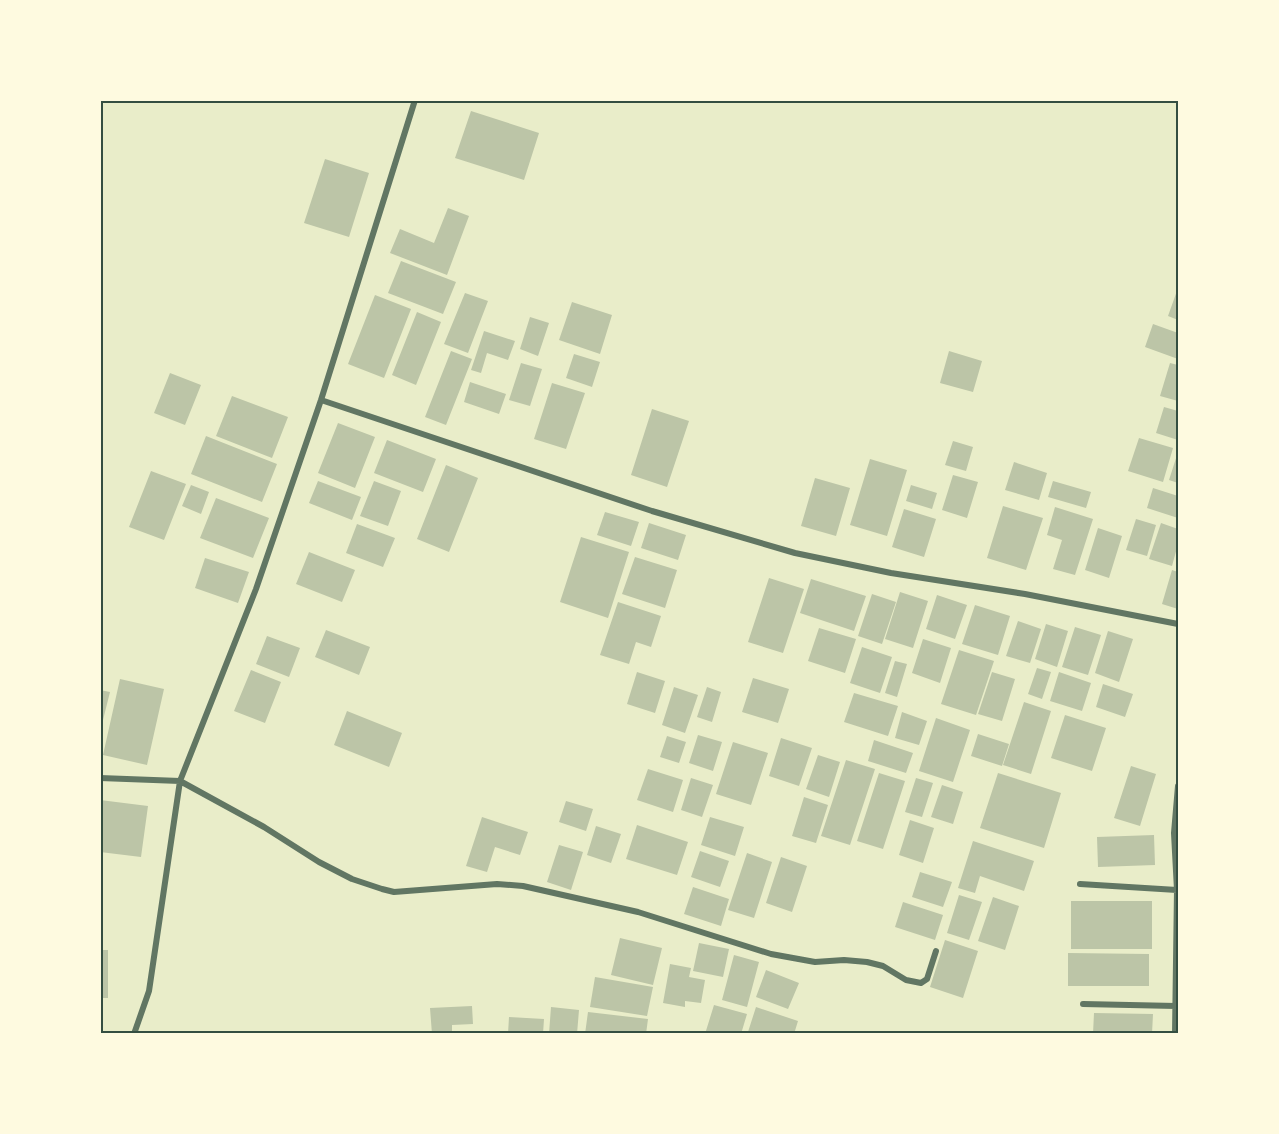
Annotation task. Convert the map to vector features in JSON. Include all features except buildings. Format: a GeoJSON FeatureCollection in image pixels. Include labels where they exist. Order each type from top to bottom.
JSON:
{"type":"FeatureCollection","features":[{"type":"Feature","properties":{"kind":"street"},"geometry":{"type":"LineString","coordinates":[[134,1034],[149,991],[180,781],[256,589],[321,400],[415,100]]}},
{"type":"Feature","properties":{"kind":"street"},"geometry":{"type":"LineString","coordinates":[[321,400],[652,512],[795,553],[891,573],[1025,594],[1179,624]]}},
{"type":"Feature","properties":{"kind":"street"},"geometry":{"type":"LineString","coordinates":[[100,778],[180,781],[264,827],[319,862],[352,879],[394,892],[477,885],[523,886],[638,912],[771,954],[815,962],[844,960],[867,962],[883,966],[906,980],[921,982],[927,979],[936,951]]}},
{"type":"Feature","properties":{"kind":"street"},"geometry":{"type":"LineString","coordinates":[[1175,1034],[1177,890],[1174,833],[1179,786]]}},
{"type":"Feature","properties":{"kind":"street"},"geometry":{"type":"LineString","coordinates":[[1080,884],[1177,890]]}},
{"type":"Feature","properties":{"kind":"street"},"geometry":{"type":"LineString","coordinates":[[1083,1004],[1176,1006]]}}]}
